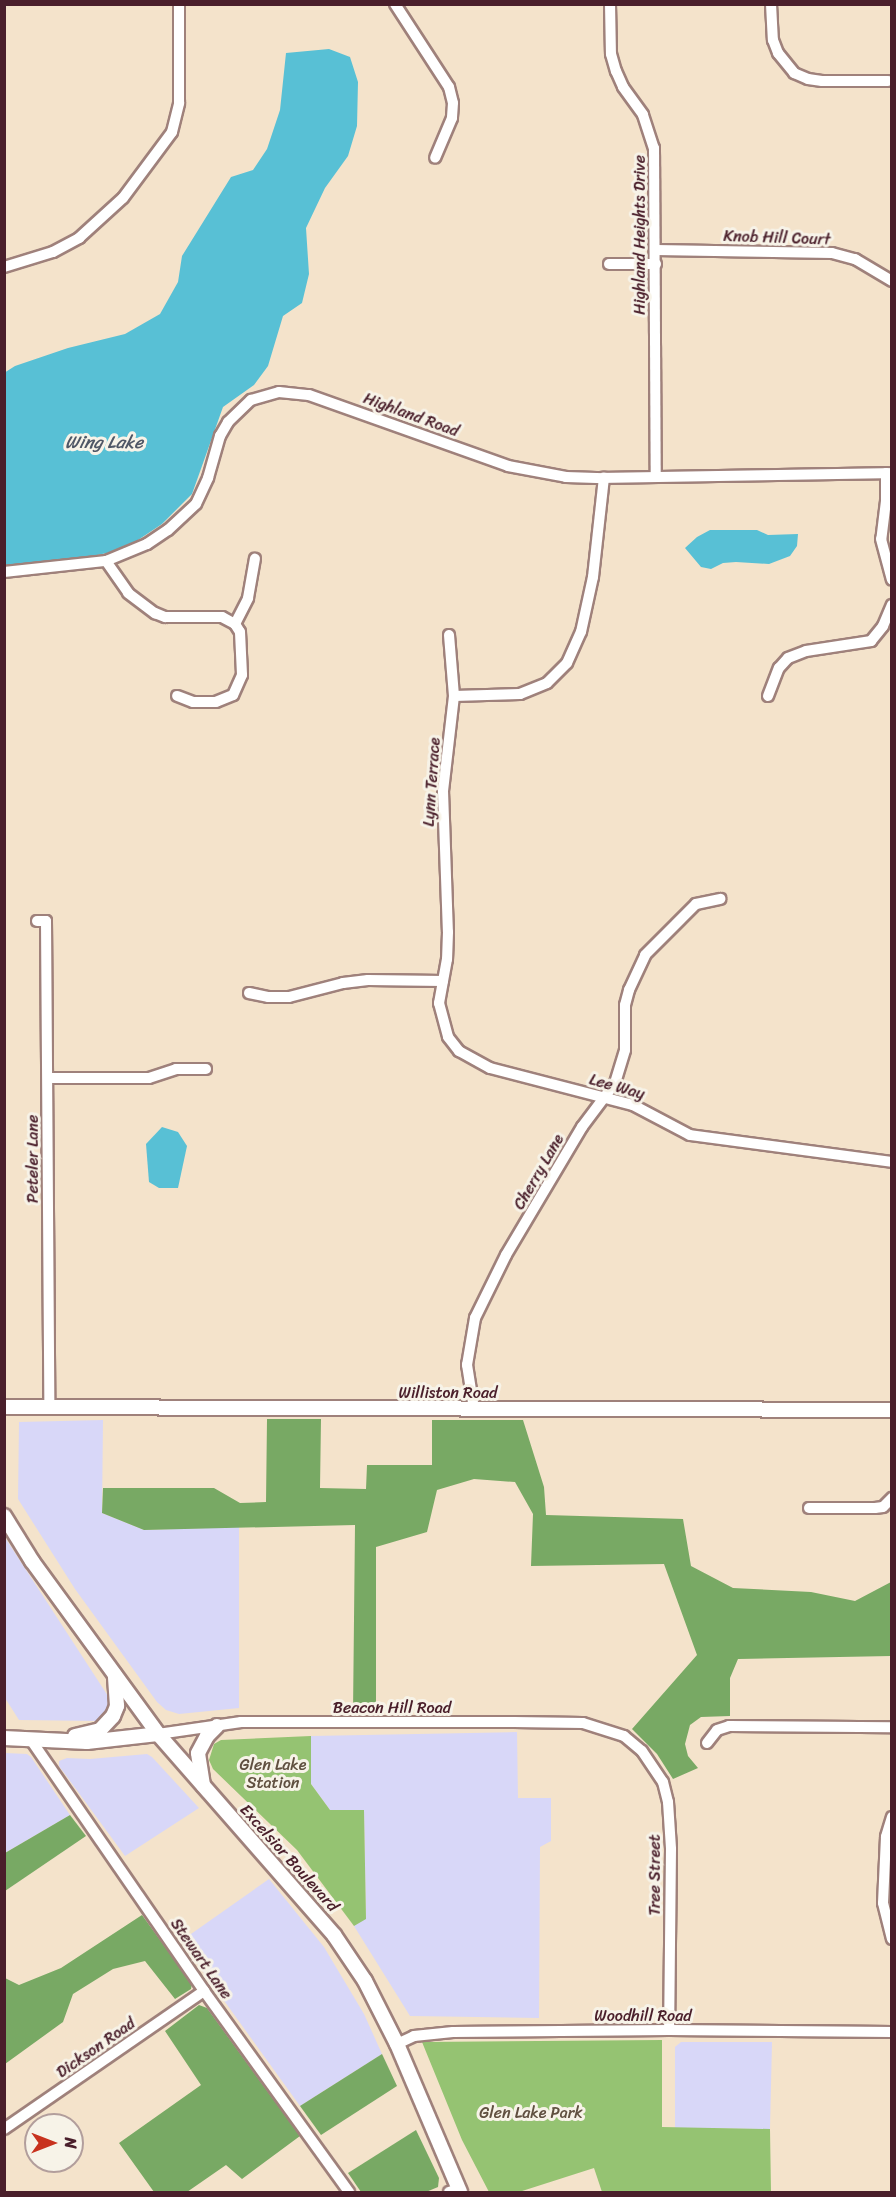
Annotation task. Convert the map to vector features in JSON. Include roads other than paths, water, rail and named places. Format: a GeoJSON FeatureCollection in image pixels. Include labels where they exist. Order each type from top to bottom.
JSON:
{"type":"FeatureCollection","features":[{"type":"Feature","properties":{"kind":"main road","name":"Williston Road"},"geometry":{"type":"LineString","coordinates":[[4,1407],[351,1410],[891,1410]]}},
{"type":"Feature","properties":{"kind":"main road","name":"Excelsior Boulevard"},"geometry":{"type":"LineString","coordinates":[[4,1516],[39,1570],[158,1734],[204,1790],[260,1848],[334,1935],[365,1981],[397,2044],[456,2191]]}},
{"type":"Feature","properties":{"kind":"main road"},"geometry":{"type":"LineString","coordinates":[[57,1741],[100,1730],[109,1722],[117,1706],[115,1673]]}},
{"type":"Feature","properties":{"kind":"main road"},"geometry":{"type":"LineString","coordinates":[[204,1790],[198,1753],[207,1736],[218,1726]]}},
{"type":"Feature","properties":{"kind":"main road"},"geometry":{"type":"LineString","coordinates":[[4,1738],[87,1742],[158,1734]]}},
{"type":"Feature","properties":{"kind":"street"},"geometry":{"type":"LineString","coordinates":[[4,267],[53,252],[79,238],[123,198],[172,132],[179,103],[179,4]]}},
{"type":"Feature","properties":{"kind":"street"},"geometry":{"type":"LineString","coordinates":[[395,4],[449,87],[453,103],[452,118],[435,158]]}},
{"type":"Feature","properties":{"kind":"street","name":"Highland Heights Drive"},"geometry":{"type":"LineString","coordinates":[[610,4],[611,54],[616,71],[651,131],[654,148],[656,476]]}},
{"type":"Feature","properties":{"kind":"street"},"geometry":{"type":"LineString","coordinates":[[771,4],[775,46],[786,65],[794,73],[807,80],[888,81]]}},
{"type":"Feature","properties":{"kind":"street","name":"Knob Hill Court"},"geometry":{"type":"LineString","coordinates":[[656,250],[832,253],[855,259],[891,281]]}},
{"type":"Feature","properties":{"kind":"street"},"geometry":{"type":"LineString","coordinates":[[609,264],[656,264]]}},
{"type":"Feature","properties":{"kind":"street","name":"Highland Road"},"geometry":{"type":"LineString","coordinates":[[4,572],[106,561],[147,544],[188,513],[203,491],[220,436],[228,422],[251,400],[279,392],[309,395],[508,466],[566,477],[889,473]]}},
{"type":"Feature","properties":{"kind":"street"},"geometry":{"type":"LineString","coordinates":[[889,473],[881,539],[891,580]]}},
{"type":"Feature","properties":{"kind":"street"},"geometry":{"type":"LineString","coordinates":[[454,696],[520,694],[547,683],[567,663],[574,650],[587,608],[593,577],[604,478]]}},
{"type":"Feature","properties":{"kind":"street"},"geometry":{"type":"LineString","coordinates":[[235,624],[244,610],[255,559]]}},
{"type":"Feature","properties":{"kind":"street"},"geometry":{"type":"LineString","coordinates":[[106,561],[128,592],[154,613],[165,617],[222,617],[235,624],[242,639],[242,675],[233,695],[216,702],[193,702],[177,696]]}},
{"type":"Feature","properties":{"kind":"street"},"geometry":{"type":"LineString","coordinates":[[768,696],[779,668],[788,658],[806,651],[871,641],[883,626],[891,605]]}},
{"type":"Feature","properties":{"kind":"street","name":"Lynn Terrace"},"geometry":{"type":"LineString","coordinates":[[448,932],[443,791],[454,696],[449,635]]}},
{"type":"Feature","properties":{"kind":"street","name":"Cherry Lane"},"geometry":{"type":"LineString","coordinates":[[474,1409],[469,1390],[468,1357],[475,1318],[484,1295],[582,1127],[615,1083],[622,1064],[629,990],[645,954],[696,904],[720,899]]}},
{"type":"Feature","properties":{"kind":"street","name":"Peteler Lane"},"geometry":{"type":"LineString","coordinates":[[37,921],[46,921],[49,1406]]}},
{"type":"Feature","properties":{"kind":"street","name":"Lee Way"},"geometry":{"type":"LineString","coordinates":[[448,932],[439,1003],[441,1021],[448,1037],[466,1057],[490,1068],[633,1105],[690,1135],[891,1162]]}},
{"type":"Feature","properties":{"kind":"street"},"geometry":{"type":"LineString","coordinates":[[249,993],[268,997],[289,997],[343,983],[368,980],[443,981]]}},
{"type":"Feature","properties":{"kind":"street"},"geometry":{"type":"LineString","coordinates":[[48,1078],[149,1078],[176,1069],[206,1069]]}},
{"type":"Feature","properties":{"kind":"street"},"geometry":{"type":"LineString","coordinates":[[809,1508],[875,1508],[889,1503],[891,1498]]}},
{"type":"Feature","properties":{"kind":"street","name":"Beacon Hill Road"},"geometry":{"type":"LineString","coordinates":[[158,1734],[242,1722],[583,1723],[624,1736]]}},
{"type":"Feature","properties":{"kind":"street"},"geometry":{"type":"LineString","coordinates":[[707,1743],[717,1730],[729,1725],[891,1727]]}},
{"type":"Feature","properties":{"kind":"street","name":"Tree Street"},"geometry":{"type":"LineString","coordinates":[[624,1736],[642,1751],[663,1782],[668,1802],[671,1850],[669,2030]]}},
{"type":"Feature","properties":{"kind":"street","name":"Stewart Lane"},"geometry":{"type":"LineString","coordinates":[[31,1740],[204,1991],[349,2193]]}},
{"type":"Feature","properties":{"kind":"street"},"geometry":{"type":"LineString","coordinates":[[891,1817],[886,1836],[883,1903],[891,1939]]}},
{"type":"Feature","properties":{"kind":"street","name":"Dickson Road"},"geometry":{"type":"LineString","coordinates":[[4,2129],[204,1991]]}},
{"type":"Feature","properties":{"kind":"street","name":"Woodhill Road"},"geometry":{"type":"LineString","coordinates":[[397,2044],[414,2036],[453,2032],[669,2030],[891,2032]]}},
{"type":"Feature","properties":{"kind":"water","name":"Wing Lake"},"geometry":{"type":"Polygon","coordinates":[[[329,49],[350,57],[358,82],[357,126],[348,156],[325,188],[306,228],[309,274],[302,303],[283,316],[268,366],[254,385],[223,407],[192,494],[162,524],[135,542],[107,553],[68,561],[5,566],[4,373],[15,366],[68,348],[125,334],[160,314],[178,282],[182,256],[231,177],[253,170],[267,149],[280,110],[286,53],[329,49]]]}},
{"type":"Feature","properties":{"kind":"water"},"geometry":{"type":"Polygon","coordinates":[[[710,530],[757,530],[768,535],[798,534],[797,546],[790,556],[769,564],[723,563],[711,569],[701,567],[685,548],[697,537],[710,530]]]}},
{"type":"Feature","properties":{"kind":"water"},"geometry":{"type":"Polygon","coordinates":[[[162,1127],[178,1132],[187,1146],[178,1188],[159,1188],[149,1182],[146,1144],[162,1127]]]}},
{"type":"Feature","properties":{"kind":"park label","name":"Glen Lake Station"},"geometry":{"type":"Point","coordinates":[273,1774]}},
{"type":"Feature","properties":{"kind":"park label","name":"Glen Lake Park"},"geometry":{"type":"Point","coordinates":[531,2113]}}]}
